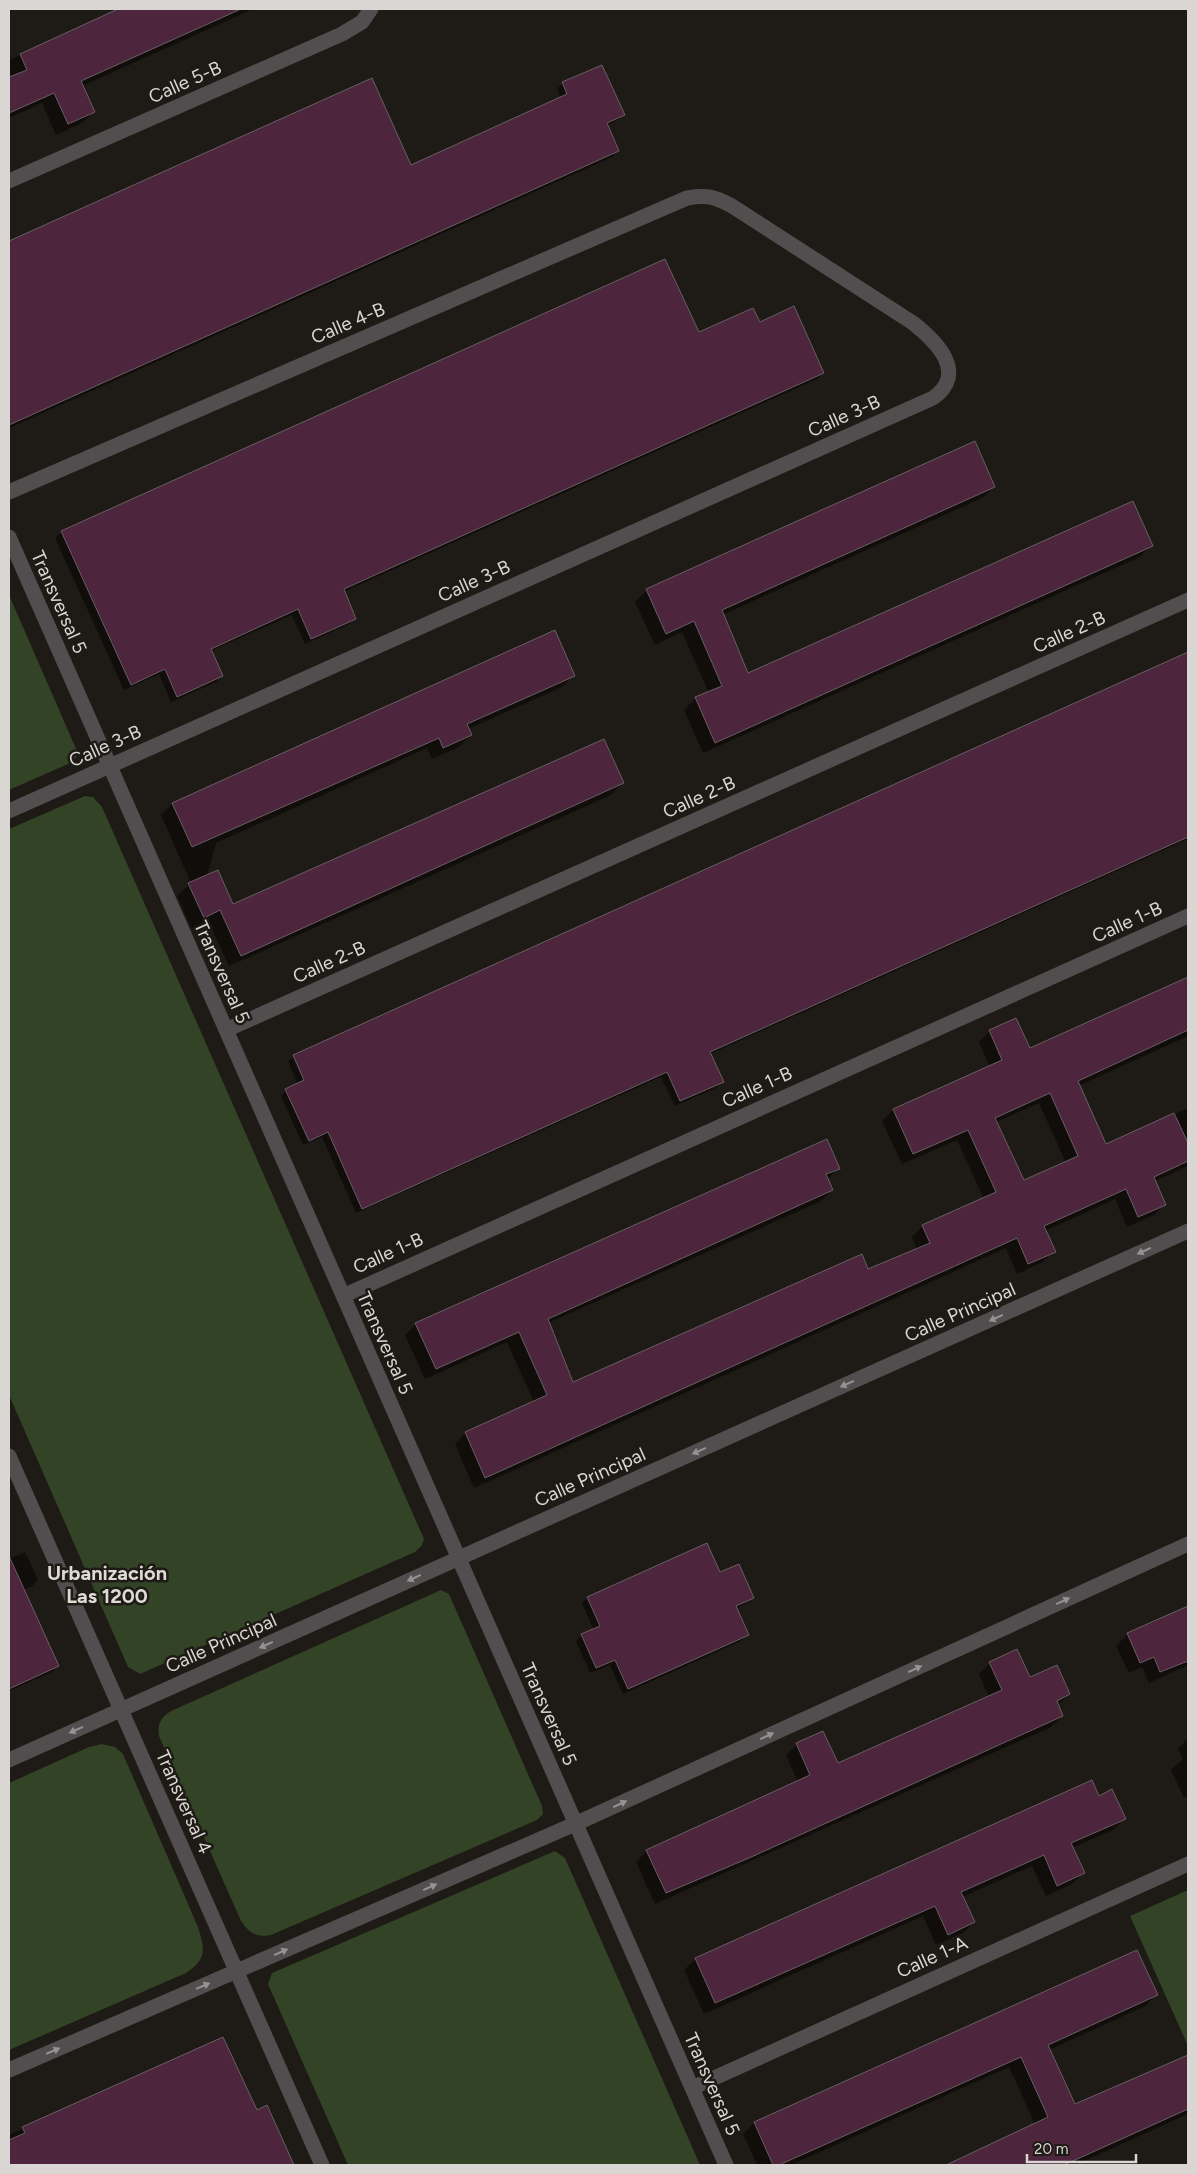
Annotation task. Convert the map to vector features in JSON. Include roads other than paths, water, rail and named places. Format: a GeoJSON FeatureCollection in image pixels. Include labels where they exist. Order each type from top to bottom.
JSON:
{"type":"FeatureCollection","features":[{"type":"Feature","properties":{"kind":"street","name":"Calle 5-B"},"geometry":{"type":"LineString","coordinates":[[9,182],[342,34],[362,22],[371,9]]}},
{"type":"Feature","properties":{"kind":"street","name":"Calle 3-B"},"geometry":{"type":"LineString","coordinates":[[9,811],[933,398],[944,390],[949,379],[947,364],[940,350],[928,334],[914,323],[732,206],[716,198],[705,196]]}},
{"type":"Feature","properties":{"kind":"street","name":"Calle 4-B"},"geometry":{"type":"LineString","coordinates":[[9,492],[686,198],[705,196]]}},
{"type":"Feature","properties":{"kind":"street","name":"Transversal 5"},"geometry":{"type":"LineString","coordinates":[[9,537],[726,2165]]}},
{"type":"Feature","properties":{"kind":"street","name":"Calle 2-B"},"geometry":{"type":"LineString","coordinates":[[226,1030],[1188,600]]}},
{"type":"Feature","properties":{"kind":"street","name":"Calle 1-B"},"geometry":{"type":"LineString","coordinates":[[342,1296],[1188,916]]}},
{"type":"Feature","properties":{"kind":"street","name":"Calle Principal"},"geometry":{"type":"LineString","coordinates":[[9,1760],[1188,1231]]}},
{"type":"Feature","properties":{"kind":"street","name":"Transversal 4"},"geometry":{"type":"LineString","coordinates":[[9,1456],[322,2165]]}},
{"type":"Feature","properties":{"kind":"street"},"geometry":{"type":"LineString","coordinates":[[9,2070],[575,1824],[1188,1544]]}},
{"type":"Feature","properties":{"kind":"street","name":"Calle 1-A"},"geometry":{"type":"LineString","coordinates":[[692,2088],[1188,1864]]}},
{"type":"Feature","properties":{"kind":"district","name":"Urbanización Las 1200"},"geometry":{"type":"Point","coordinates":[107,1584]}}]}
